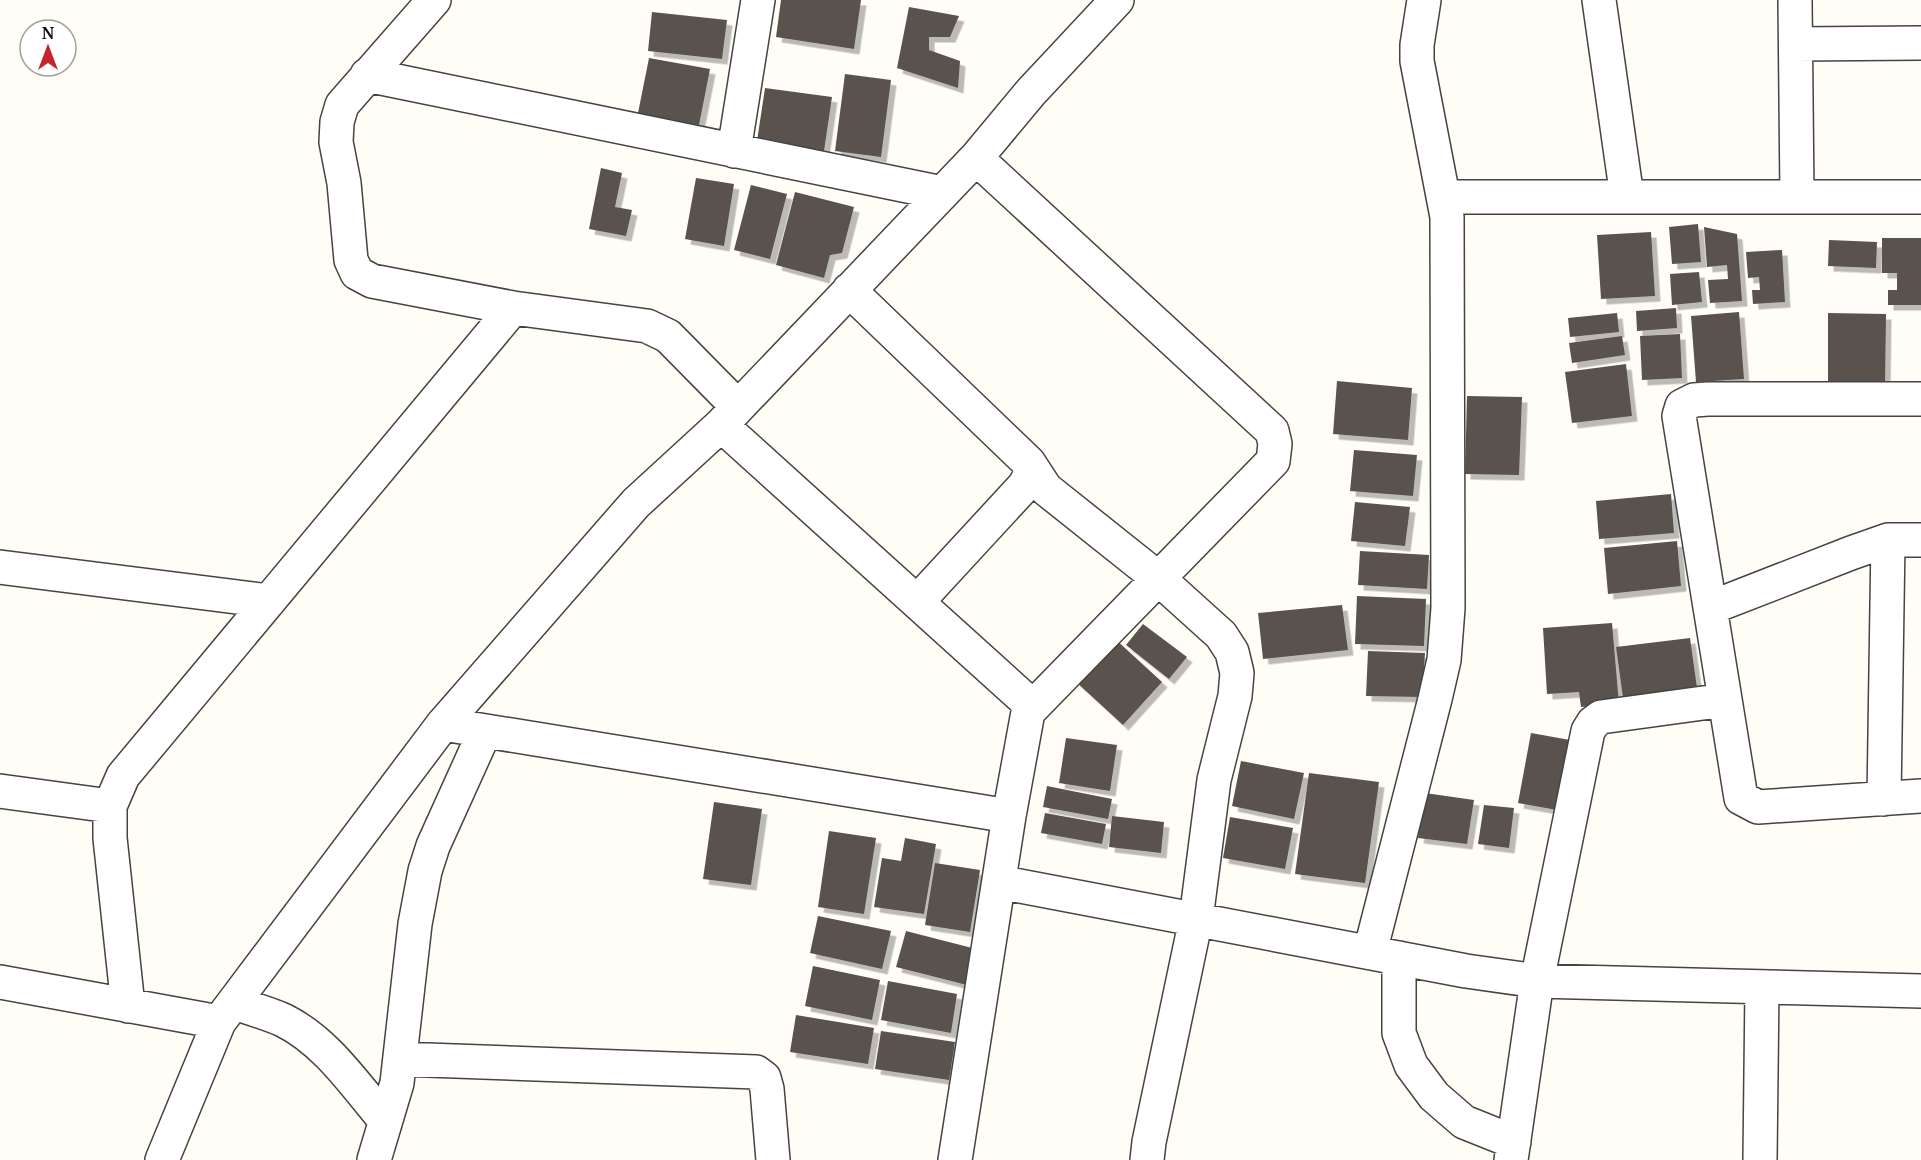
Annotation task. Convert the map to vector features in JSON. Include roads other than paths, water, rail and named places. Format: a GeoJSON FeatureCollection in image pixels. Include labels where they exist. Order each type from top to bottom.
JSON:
{"type":"FeatureCollection","features":[{"type":"Feature","properties":{"kind":"street"},"geometry":{"type":"LineString","coordinates":[[434,0],[342,105],[337,122],[336,142],[344,183],[351,260],[357,273],[372,281],[513,308],[647,326],[668,336],[729,416],[917,602],[1032,706]]}},
{"type":"Feature","properties":{"kind":"street"},"geometry":{"type":"LineString","coordinates":[[734,151],[758,0]]}},
{"type":"Feature","properties":{"kind":"street"},"geometry":{"type":"LineString","coordinates":[[162,1160],[227,1012],[443,724],[636,503],[729,416],[976,158],[1031,92],[1117,0]]}},
{"type":"Feature","properties":{"kind":"street"},"geometry":{"type":"LineString","coordinates":[[1424,0],[1417,45],[1417,61],[1447,217],[1448,608],[1444,660],[1384,955],[1399,1033],[1411,1065],[1434,1096],[1464,1122],[1513,1151],[1536,981],[1588,731],[1601,717],[1725,700]]}},
{"type":"Feature","properties":{"kind":"street"},"geometry":{"type":"LineString","coordinates":[[1599,0],[1627,197]]}},
{"type":"Feature","properties":{"kind":"street"},"geometry":{"type":"LineString","coordinates":[[1795,0],[1797,197]]}},
{"type":"Feature","properties":{"kind":"street"},"geometry":{"type":"LineString","coordinates":[[1796,44],[1921,43]]}},
{"type":"Feature","properties":{"kind":"street"},"geometry":{"type":"LineString","coordinates":[[367,75],[942,193]]}},
{"type":"Feature","properties":{"kind":"street"},"geometry":{"type":"LineString","coordinates":[[955,1160],[1009,816],[1028,712],[1273,461],[1275,444],[1272,431],[976,158]]}},
{"type":"Feature","properties":{"kind":"street"},"geometry":{"type":"LineString","coordinates":[[1444,197],[1921,197]]}},
{"type":"Feature","properties":{"kind":"street"},"geometry":{"type":"LineString","coordinates":[[849,290],[1029,463],[1046,489],[1159,579],[1221,635],[1233,652],[1237,673],[1235,696],[1212,790],[1196,919],[1147,1160]]}},
{"type":"Feature","properties":{"kind":"street"},"geometry":{"type":"LineString","coordinates":[[128,1006],[110,837],[110,806],[123,776],[513,308]]}},
{"type":"Feature","properties":{"kind":"street"},"geometry":{"type":"LineString","coordinates":[[1921,399],[1708,399],[1694,400],[1682,406],[1679,416],[1742,798],[1758,807],[1921,796]]}},
{"type":"Feature","properties":{"kind":"street"},"geometry":{"type":"LineString","coordinates":[[917,602],[1026,485],[1030,475],[1029,463]]}},
{"type":"Feature","properties":{"kind":"street"},"geometry":{"type":"LineString","coordinates":[[1710,608],[1888,540],[1921,540]]}},
{"type":"Feature","properties":{"kind":"street"},"geometry":{"type":"LineString","coordinates":[[1884,798],[1888,540]]}},
{"type":"Feature","properties":{"kind":"street"},"geometry":{"type":"LineString","coordinates":[[0,567],[269,601]]}},
{"type":"Feature","properties":{"kind":"street"},"geometry":{"type":"LineString","coordinates":[[443,724],[1009,816]]}},
{"type":"Feature","properties":{"kind":"street"},"geometry":{"type":"LineString","coordinates":[[374,1160],[397,1083],[415,924],[425,871],[433,846],[485,731]]}},
{"type":"Feature","properties":{"kind":"street"},"geometry":{"type":"LineString","coordinates":[[0,791],[110,806]]}},
{"type":"Feature","properties":{"kind":"street"},"geometry":{"type":"LineString","coordinates":[[999,882],[1466,971],[1536,981],[1921,991]]}},
{"type":"Feature","properties":{"kind":"street"},"geometry":{"type":"LineString","coordinates":[[0,982],[128,1006],[227,1012],[283,1020],[326,1050],[385,1120]]}},
{"type":"Feature","properties":{"kind":"street"},"geometry":{"type":"LineString","coordinates":[[1760,1160],[1762,987]]}},
{"type":"Feature","properties":{"kind":"street"},"geometry":{"type":"LineString","coordinates":[[400,1059],[756,1072],[764,1078],[767,1089],[773,1160]]}}]}
